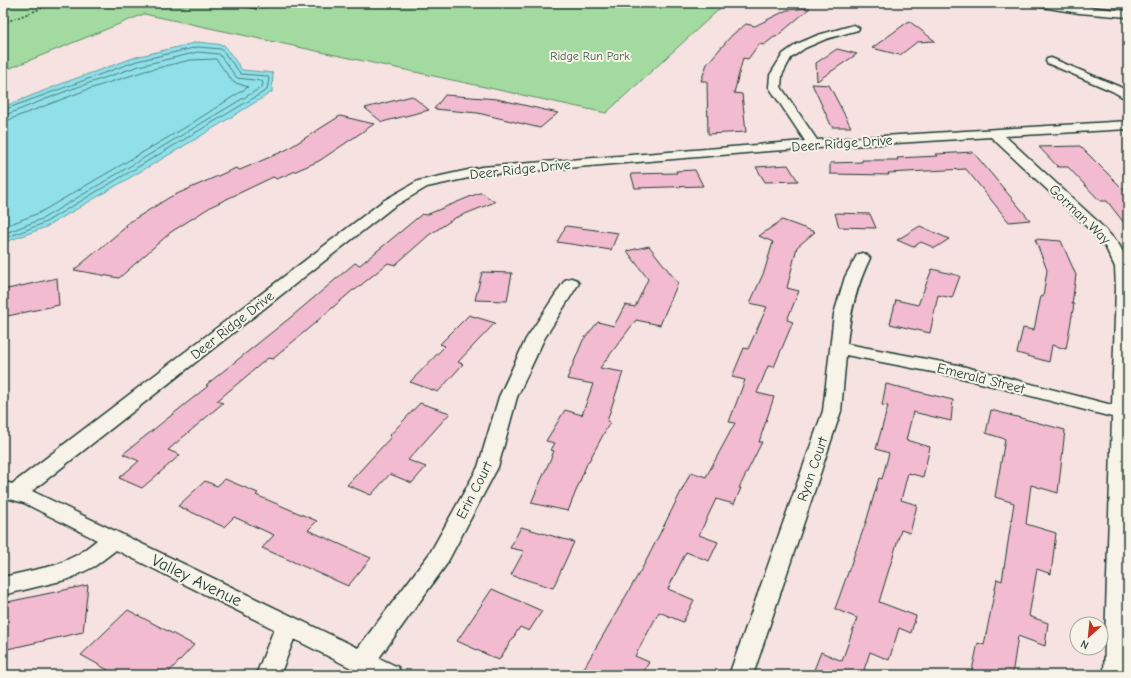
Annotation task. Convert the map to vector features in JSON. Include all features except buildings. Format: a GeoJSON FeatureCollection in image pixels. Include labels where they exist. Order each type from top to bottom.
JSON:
{"type":"FeatureCollection","features":[{"type":"Feature","properties":{"kind":"street"},"geometry":{"type":"LineString","coordinates":[[246,3],[256,5],[265,3]]}},
{"type":"Feature","properties":{"kind":"street"},"geometry":{"type":"LineString","coordinates":[[1035,3],[1079,10],[1128,14]]}},
{"type":"Feature","properties":{"kind":"street"},"geometry":{"type":"LineString","coordinates":[[814,145],[776,87],[776,75],[786,56],[801,46],[822,37],[854,28]]}},
{"type":"Feature","properties":{"kind":"street"},"geometry":{"type":"LineString","coordinates":[[1051,61],[1116,89],[1128,97]]}},
{"type":"Feature","properties":{"kind":"street","name":"Deer Ridge Drive"},"geometry":{"type":"LineString","coordinates":[[9,491],[388,204],[423,184],[482,171],[814,145],[1128,125]]}},
{"type":"Feature","properties":{"kind":"street","name":"Gorman Way"},"geometry":{"type":"LineString","coordinates":[[994,133],[1091,223],[1121,247],[1124,288],[1125,414],[1116,675]]}},
{"type":"Feature","properties":{"kind":"street","name":"Ryan Court"},"geometry":{"type":"LineString","coordinates":[[741,675],[832,410],[842,314],[853,278],[862,258]]}},
{"type":"Feature","properties":{"kind":"street","name":"Erin Court"},"geometry":{"type":"LineString","coordinates":[[362,662],[438,559],[488,467],[508,397],[535,339],[571,283]]}},
{"type":"Feature","properties":{"kind":"street","name":"Emerald Street"},"geometry":{"type":"LineString","coordinates":[[839,348],[958,371],[1125,414]]}},
{"type":"Feature","properties":{"kind":"street","name":"Valley Avenue"},"geometry":{"type":"LineString","coordinates":[[9,491],[31,498],[389,675]]}},
{"type":"Feature","properties":{"kind":"street"},"geometry":{"type":"LineString","coordinates":[[3,586],[61,573],[87,560],[114,539]]}},
{"type":"Feature","properties":{"kind":"street"},"geometry":{"type":"LineString","coordinates":[[268,675],[287,625]]}},
{"type":"Feature","properties":{"kind":"path"},"geometry":{"type":"LineString","coordinates":[[3,23],[56,3]]}},
{"type":"Feature","properties":{"kind":"green space","name":"Ridge Run Park"},"geometry":{"type":"Polygon","coordinates":[[[3,3],[726,3],[606,113],[144,14],[3,71],[3,3]]]}},
{"type":"Feature","properties":{"kind":"water"},"geometry":{"type":"Polygon","coordinates":[[[198,42],[224,45],[242,70],[273,73],[272,92],[194,140],[46,227],[3,243],[3,107],[66,82],[136,57],[198,42]]]}}]}
